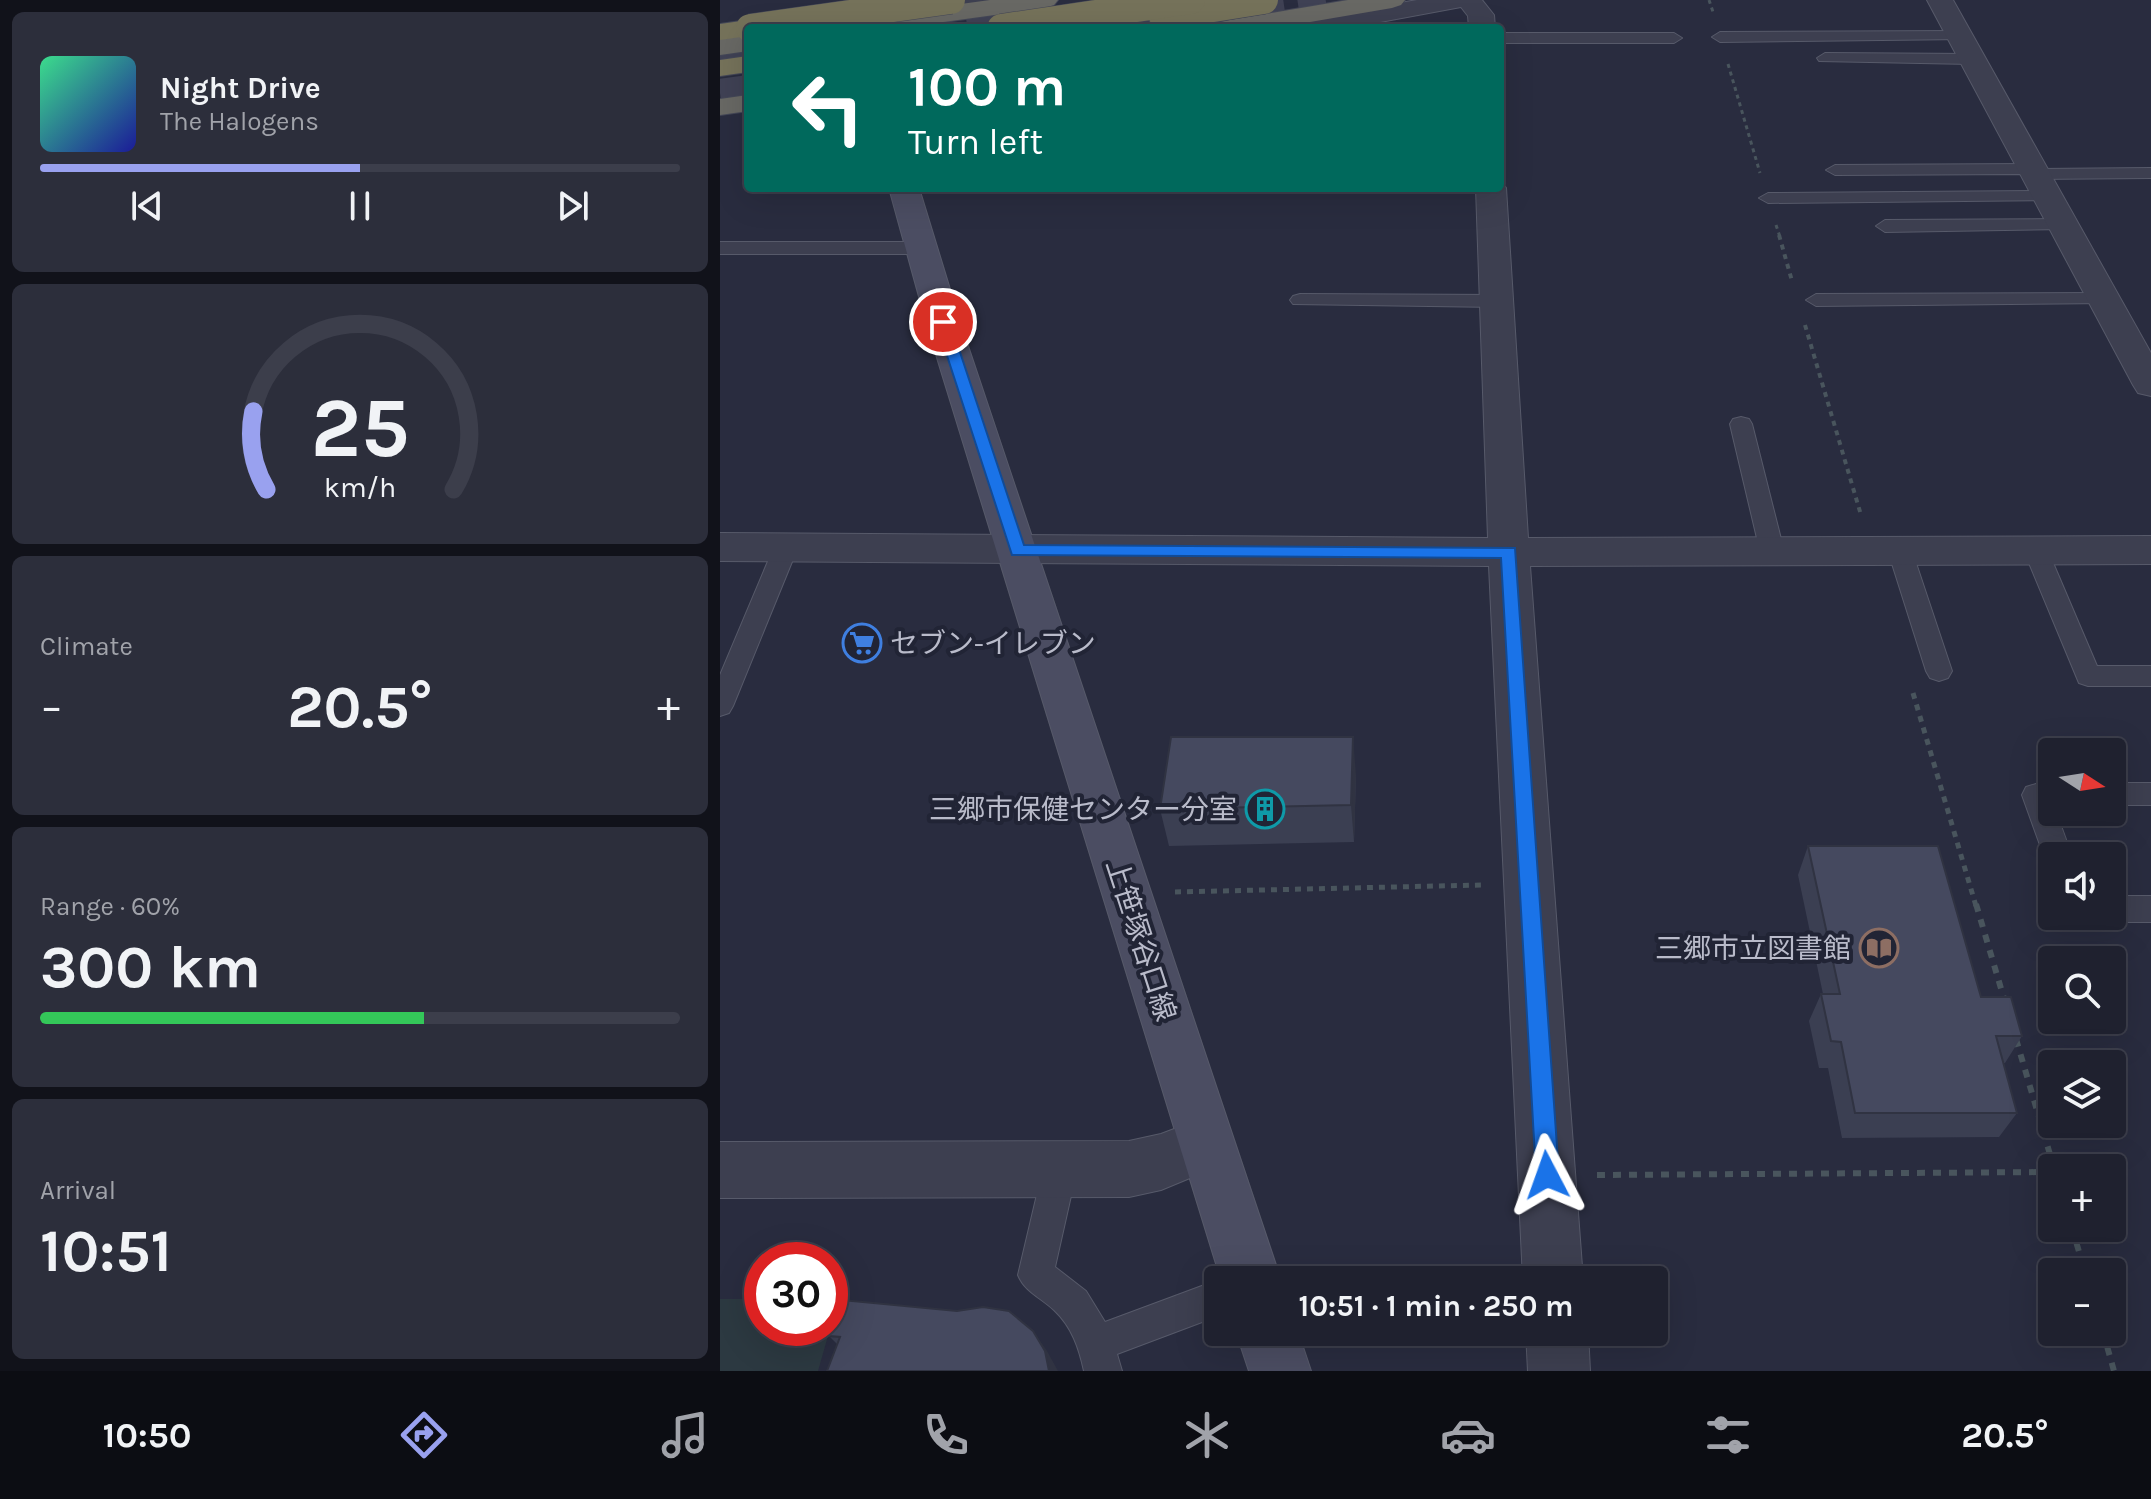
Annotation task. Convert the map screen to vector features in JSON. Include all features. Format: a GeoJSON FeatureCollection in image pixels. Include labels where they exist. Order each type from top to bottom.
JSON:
{"type":"FeatureCollection","features":[{"type":"Feature","properties":{"kind":"highway"},"geometry":{"type":"LineString","coordinates":[[788,24],[1045,0]]}},
{"type":"Feature","properties":{"kind":"highway"},"geometry":{"type":"LineString","coordinates":[[1028,24],[1191,0]]}},
{"type":"Feature","properties":{"kind":"highway"},"geometry":{"type":"LineString","coordinates":[[1109,24],[1264,0]]}},
{"type":"Feature","properties":{"kind":"highway"},"geometry":{"type":"LineString","coordinates":[[1253,24],[1392,0]]}},
{"type":"Feature","properties":{"kind":"highway"},"geometry":{"type":"LineString","coordinates":[[870,24],[963,6]]}},
{"type":"Feature","properties":{"kind":"highway"},"geometry":{"type":"LineString","coordinates":[[720,32],[744,29]]}},
{"type":"Feature","properties":{"kind":"highway"},"geometry":{"type":"LineString","coordinates":[[720,47],[744,44]]}},
{"type":"Feature","properties":{"kind":"highway"},"geometry":{"type":"LineString","coordinates":[[720,68],[744,65]]}},
{"type":"Feature","properties":{"kind":"highway"},"geometry":{"type":"LineString","coordinates":[[720,81],[744,78]]}},
{"type":"Feature","properties":{"kind":"highway"},"geometry":{"type":"LineString","coordinates":[[720,107],[744,104]]}},
{"type":"Feature","properties":{"kind":"main road"},"geometry":{"type":"LineString","coordinates":[[838,0],[847,24]]}},
{"type":"Feature","properties":{"kind":"main road","name":"上笹塚谷口線"},"geometry":{"type":"LineString","coordinates":[[905,192],[943,322],[1246,1266]]}},
{"type":"Feature","properties":{"kind":"main road"},"geometry":{"type":"LineString","coordinates":[[1272,1346],[1280,1371]]}},
{"type":"Feature","properties":{"kind":"street"},"geometry":{"type":"LineString","coordinates":[[1117,0],[1126,16],[1139,24]]}},
{"type":"Feature","properties":{"kind":"street"},"geometry":{"type":"LineString","coordinates":[[1327,24],[1459,0]]}},
{"type":"Feature","properties":{"kind":"street"},"geometry":{"type":"LineString","coordinates":[[1468,0],[1481,15],[1482,24]]}},
{"type":"Feature","properties":{"kind":"street"},"geometry":{"type":"LineString","coordinates":[[1940,0],[2151,385]]}},
{"type":"Feature","properties":{"kind":"street"},"geometry":{"type":"LineString","coordinates":[[1491,192],[1509,552],[1552,1266]]}},
{"type":"Feature","properties":{"kind":"street"},"geometry":{"type":"LineString","coordinates":[[720,547],[1017,551],[2151,550]]}},
{"type":"Feature","properties":{"kind":"street"},"geometry":{"type":"LineString","coordinates":[[720,1170],[1129,1169],[1161,1162],[1206,1144]]}},
{"type":"Feature","properties":{"kind":"street"},"geometry":{"type":"LineString","coordinates":[[1558,1346],[1559,1371]]}},
{"type":"Feature","properties":{"kind":"lane"},"geometry":{"type":"LineString","coordinates":[[1720,37],[1965,47]]}},
{"type":"Feature","properties":{"kind":"lane"},"geometry":{"type":"LineString","coordinates":[[1504,38],[1674,38]]}},
{"type":"Feature","properties":{"kind":"lane"},"geometry":{"type":"LineString","coordinates":[[1825,58],[1965,47]]}},
{"type":"Feature","properties":{"kind":"lane"},"geometry":{"type":"LineString","coordinates":[[1835,170],[2036,180]]}},
{"type":"Feature","properties":{"kind":"lane"},"geometry":{"type":"LineString","coordinates":[[1768,198],[2151,173]]}},
{"type":"Feature","properties":{"kind":"lane"},"geometry":{"type":"LineString","coordinates":[[1885,226],[2061,225]]}},
{"type":"Feature","properties":{"kind":"lane"},"geometry":{"type":"LineString","coordinates":[[720,248],[923,248]]}},
{"type":"Feature","properties":{"kind":"lane"},"geometry":{"type":"LineString","coordinates":[[1816,300],[2103,299]]}},
{"type":"Feature","properties":{"kind":"lane"},"geometry":{"type":"LineString","coordinates":[[1300,300],[1498,301]]}},
{"type":"Feature","properties":{"kind":"lane"},"geometry":{"type":"LineString","coordinates":[[1741,424],[1772,551]]}},
{"type":"Feature","properties":{"kind":"lane"},"geometry":{"type":"LineString","coordinates":[[720,706],[786,547]]}},
{"type":"Feature","properties":{"kind":"lane"},"geometry":{"type":"LineString","coordinates":[[1900,551],[1939,671]]}},
{"type":"Feature","properties":{"kind":"lane"},"geometry":{"type":"LineString","coordinates":[[2036,551],[2088,676],[2151,676]]}},
{"type":"Feature","properties":{"kind":"lane"},"geometry":{"type":"LineString","coordinates":[[2126,794],[2151,794]]}},
{"type":"Feature","properties":{"kind":"lane"},"geometry":{"type":"LineString","coordinates":[[2126,909],[2151,909]]}},
{"type":"Feature","properties":{"kind":"lane"},"geometry":{"type":"LineString","coordinates":[[1060,1169],[1036,1275],[1082,1311],[1100,1358],[1204,1305]]}},
{"type":"Feature","properties":{"kind":"path"},"geometry":{"type":"LineString","coordinates":[[1172,892],[1530,883]]}},
{"type":"Feature","properties":{"kind":"path"},"geometry":{"type":"LineString","coordinates":[[1547,1175],[2038,1172]]}},
{"type":"Feature","properties":{"kind":"path"},"geometry":{"type":"LineString","coordinates":[[2107,1346],[2114,1371]]}},
{"type":"Feature","properties":{"kind":"shaded area"},"geometry":{"type":"Polygon","coordinates":[[[720,1299],[744,1299],[744,1346],[825,1346],[818,1371],[720,1371],[720,1299]]]}},
{"type":"Feature","properties":{"kind":"building"},"geometry":{"type":"Polygon","coordinates":[[[1171,737],[1353,737],[1351,805],[1160,809],[1171,737]]]}},
{"type":"Feature","properties":{"kind":"building","name":"三郷市立図書館"},"geometry":{"type":"Polygon","coordinates":[[[1808,846],[1938,846],[1981,997],[2011,997],[2022,1036],[1996,1036],[2017,1113],[1855,1113],[1841,1042],[1831,1041],[1821,994],[1840,994],[1808,846]]]}},
{"type":"Feature","properties":{"kind":"building"},"geometry":{"type":"Polygon","coordinates":[[[848,1301],[957,1311],[983,1307],[1009,1311],[1033,1331],[1045,1351],[1049,1371],[827,1371],[837,1346],[848,1346],[848,1301]]]}},
{"type":"Feature","properties":{"kind":"tunnel"},"geometry":{"type":"LineString","coordinates":[[1215,17],[1328,0]]}},
{"type":"Feature","properties":{"kind":"tunnel"},"geometry":{"type":"LineString","coordinates":[[953,24],[1050,10]]}},
{"type":"Feature","properties":{"kind":"tunnel"},"geometry":{"type":"LineString","coordinates":[[720,59],[744,55]]}},
{"type":"Feature","properties":{"kind":"tunnel"},"geometry":{"type":"LineString","coordinates":[[720,93],[744,90]]}},
{"type":"Feature","properties":{"kind":"place","name":"セブン-イレブン"},"geometry":{"type":"Point","coordinates":[862,643]}},
{"type":"Feature","properties":{"kind":"place","name":"三郷市保健センター分室"},"geometry":{"type":"Point","coordinates":[1265,809]}},
{"type":"Feature","properties":{"kind":"place","name":"三郷市立図書館"},"geometry":{"type":"Point","coordinates":[1879,948]}},
{"type":"Feature","properties":{"kind":"route"},"geometry":{"type":"LineString","coordinates":[[943,322],[1017,551],[1509,552],[1547,1175]]}}]}
